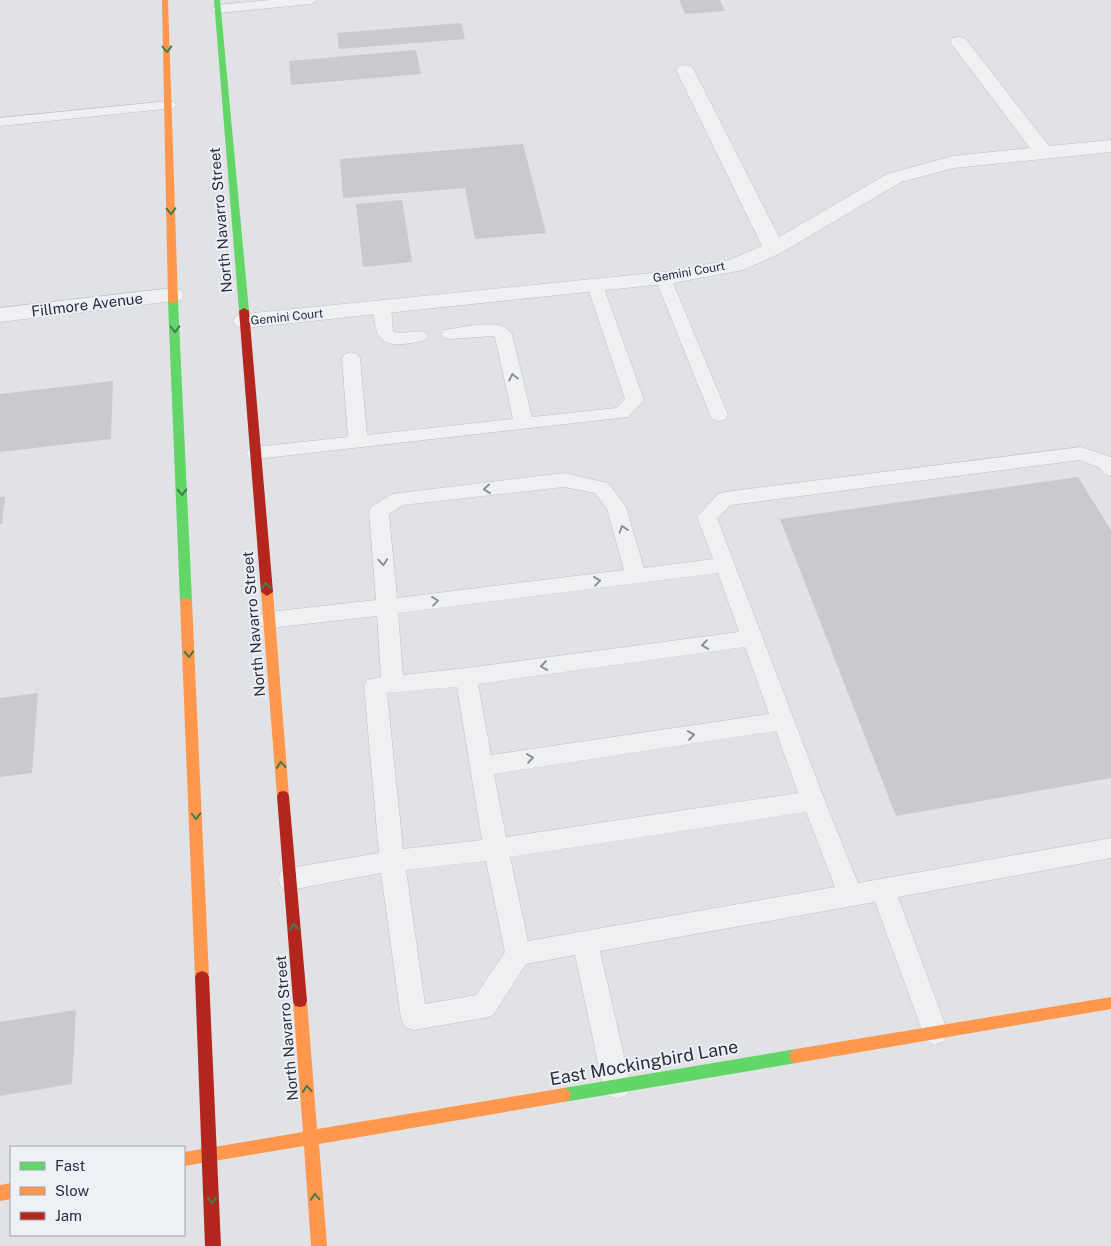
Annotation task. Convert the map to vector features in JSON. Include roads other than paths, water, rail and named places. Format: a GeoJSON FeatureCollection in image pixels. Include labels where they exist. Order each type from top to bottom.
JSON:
{"type":"FeatureCollection","features":[{"type":"Feature","properties":{"kind":"main road"},"geometry":{"type":"LineString","coordinates":[[165,0],[173,295],[213,1246]]}},
{"type":"Feature","properties":{"kind":"main road","name":"North Navarro Street"},"geometry":{"type":"LineString","coordinates":[[217,4],[256,453],[319,1246]]}},
{"type":"Feature","properties":{"kind":"main road","name":"East Mockingbird Lane"},"geometry":{"type":"LineString","coordinates":[[185,1159],[1111,1003]]}},
{"type":"Feature","properties":{"kind":"street"},"geometry":{"type":"LineString","coordinates":[[959,42],[1044,153]]}},
{"type":"Feature","properties":{"kind":"street"},"geometry":{"type":"LineString","coordinates":[[685,70],[774,249]]}},
{"type":"Feature","properties":{"kind":"street","name":"Gemini Court"},"geometry":{"type":"LineString","coordinates":[[244,321],[663,278],[735,265],[774,249],[894,178],[953,162],[1111,146]]}},
{"type":"Feature","properties":{"kind":"street","name":"Fillmore Avenue"},"geometry":{"type":"LineString","coordinates":[[0,315],[173,295]]}},
{"type":"Feature","properties":{"kind":"lane"},"geometry":{"type":"LineString","coordinates":[[217,4],[311,0]]}},
{"type":"Feature","properties":{"kind":"lane"},"geometry":{"type":"LineString","coordinates":[[0,122],[169,105]]}},
{"type":"Feature","properties":{"kind":"lane"},"geometry":{"type":"LineString","coordinates":[[663,278],[719,415]]}},
{"type":"Feature","properties":{"kind":"lane"},"geometry":{"type":"LineString","coordinates":[[256,453],[620,413],[635,400],[595,285]]}},
{"type":"Feature","properties":{"kind":"lane"},"geometry":{"type":"LineString","coordinates":[[382,307],[384,334],[394,338],[419,336]]}},
{"type":"Feature","properties":{"kind":"lane"},"geometry":{"type":"LineString","coordinates":[[450,334],[494,330],[503,334],[524,424]]}},
{"type":"Feature","properties":{"kind":"lane"},"geometry":{"type":"LineString","coordinates":[[351,358],[358,442]]}},
{"type":"Feature","properties":{"kind":"lane"},"geometry":{"type":"LineString","coordinates":[[851,895],[812,801],[707,517],[724,500],[1081,453],[1107,463],[1111,469]]}},
{"type":"Feature","properties":{"kind":"lane"},"geometry":{"type":"LineString","coordinates":[[392,684],[379,511],[399,499],[564,480],[601,488],[616,507],[636,576]]}},
{"type":"Feature","properties":{"kind":"lane"},"geometry":{"type":"LineString","coordinates":[[269,620],[726,565]]}},
{"type":"Feature","properties":{"kind":"lane"},"geometry":{"type":"LineString","coordinates":[[466,677],[496,849],[518,954],[484,1006],[414,1018],[392,861],[375,686],[466,677],[753,638]]}},
{"type":"Feature","properties":{"kind":"lane"},"geometry":{"type":"LineString","coordinates":[[482,766],[783,721]]}},
{"type":"Feature","properties":{"kind":"lane"},"geometry":{"type":"LineString","coordinates":[[290,879],[392,861],[496,849],[812,801]]}},
{"type":"Feature","properties":{"kind":"lane"},"geometry":{"type":"LineString","coordinates":[[518,954],[1111,848]]}},
{"type":"Feature","properties":{"kind":"lane"},"geometry":{"type":"LineString","coordinates":[[882,890],[935,1032]]}},
{"type":"Feature","properties":{"kind":"lane"},"geometry":{"type":"LineString","coordinates":[[585,943],[617,1086]]}}]}
